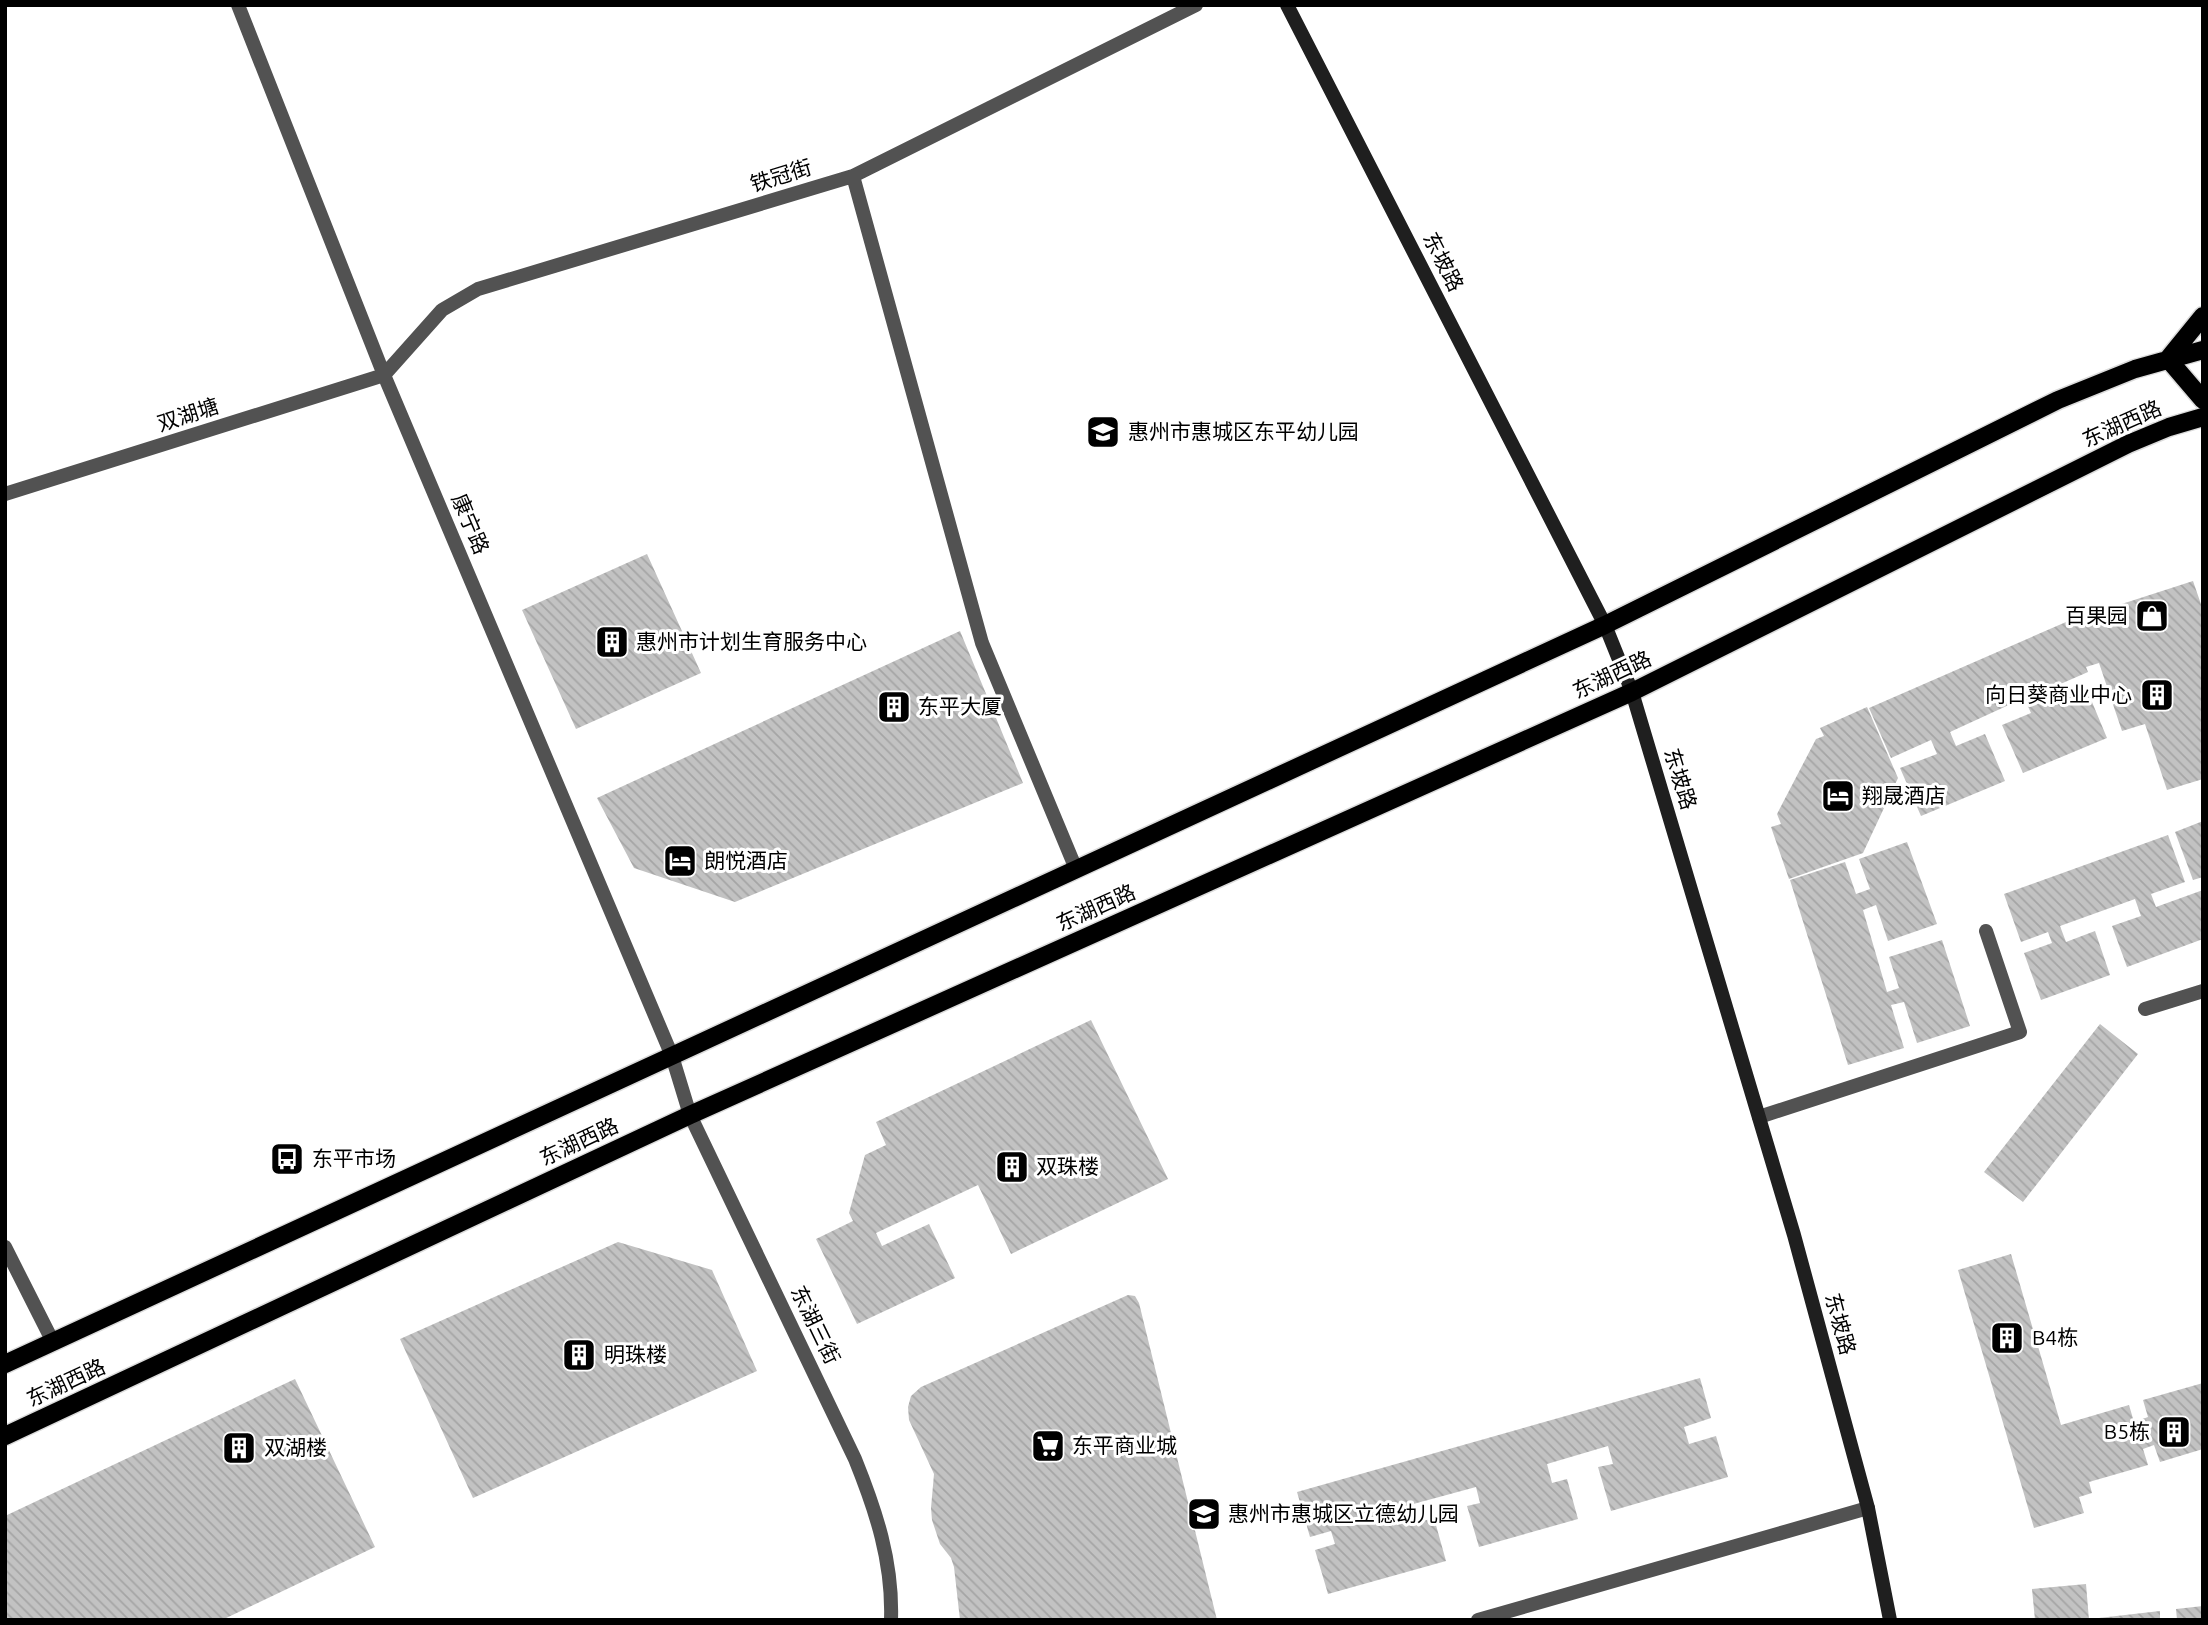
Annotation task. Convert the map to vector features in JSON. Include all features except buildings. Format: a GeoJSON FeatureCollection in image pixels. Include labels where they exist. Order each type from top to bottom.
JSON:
{"type":"FeatureCollection","features":[{"type":"Feature","properties":{"kind":"main road"},"geometry":{"type":"LineString","coordinates":[[2203,316],[2168,359],[2203,400]]}},
{"type":"Feature","properties":{"kind":"main road","name":"东湖西路"},"geometry":{"type":"LineString","coordinates":[[5,1364],[1605,625],[2058,400],[2108,379],[2203,350]]}},
{"type":"Feature","properties":{"kind":"main road","name":"东湖西路"},"geometry":{"type":"LineString","coordinates":[[5,1436],[690,1115],[1632,692],[2128,444],[2169,427],[2203,417]]}},
{"type":"Feature","properties":{"kind":"street","name":"康宁路"},"geometry":{"type":"LineString","coordinates":[[238,5],[384,375],[672,1056]]}},
{"type":"Feature","properties":{"kind":"street","name":"铁冠街"},"geometry":{"type":"LineString","coordinates":[[384,375],[442,310],[478,289],[853,176],[1196,5]]}},
{"type":"Feature","properties":{"kind":"street","name":"东坡路"},"geometry":{"type":"LineString","coordinates":[[1287,5],[1605,625],[1632,692],[1797,1248],[1868,1508],[1891,1620]]}},
{"type":"Feature","properties":{"kind":"street"},"geometry":{"type":"LineString","coordinates":[[853,176],[982,643],[1076,870]]}},
{"type":"Feature","properties":{"kind":"street","name":"双湖塘"},"geometry":{"type":"LineString","coordinates":[[5,494],[384,375]]}},
{"type":"Feature","properties":{"kind":"street"},"geometry":{"type":"LineString","coordinates":[[1759,1117],[2020,1032],[1986,931]]}},
{"type":"Feature","properties":{"kind":"street"},"geometry":{"type":"LineString","coordinates":[[2145,1009],[2203,991]]}},
{"type":"Feature","properties":{"kind":"street","name":"东湖三街"},"geometry":{"type":"LineString","coordinates":[[672,1056],[690,1115],[832,1409],[874,1507],[889,1571],[891,1620]]}},
{"type":"Feature","properties":{"kind":"street"},"geometry":{"type":"LineString","coordinates":[[5,1247],[54,1342]]}},
{"type":"Feature","properties":{"kind":"street"},"geometry":{"type":"LineString","coordinates":[[1478,1620],[1868,1508]]}},
{"type":"Feature","properties":{"kind":"place","name":"惠州市惠城区东平幼儿园"},"geometry":{"type":"Point","coordinates":[1103,432]}},
{"type":"Feature","properties":{"kind":"place","name":"百果园"},"geometry":{"type":"Point","coordinates":[2152,616]}},
{"type":"Feature","properties":{"kind":"place","name":"惠州市计划生育服务中心"},"geometry":{"type":"Point","coordinates":[612,642]}},
{"type":"Feature","properties":{"kind":"place","name":"向日葵商业中心"},"geometry":{"type":"Point","coordinates":[2157,695]}},
{"type":"Feature","properties":{"kind":"place","name":"东平大厦"},"geometry":{"type":"Point","coordinates":[894,707]}},
{"type":"Feature","properties":{"kind":"place","name":"翔晟酒店"},"geometry":{"type":"Point","coordinates":[1838,796]}},
{"type":"Feature","properties":{"kind":"place","name":"朗悦酒店"},"geometry":{"type":"Point","coordinates":[680,861]}},
{"type":"Feature","properties":{"kind":"place","name":"东平市场"},"geometry":{"type":"Point","coordinates":[287,1159]}},
{"type":"Feature","properties":{"kind":"place","name":"双珠楼"},"geometry":{"type":"Point","coordinates":[1012,1167]}},
{"type":"Feature","properties":{"kind":"place","name":"B4栋"},"geometry":{"type":"Point","coordinates":[2007,1338]}},
{"type":"Feature","properties":{"kind":"place","name":"明珠楼"},"geometry":{"type":"Point","coordinates":[579,1355]}},
{"type":"Feature","properties":{"kind":"place","name":"B5栋"},"geometry":{"type":"Point","coordinates":[2174,1432]}},
{"type":"Feature","properties":{"kind":"place","name":"东平商业城"},"geometry":{"type":"Point","coordinates":[1048,1446]}},
{"type":"Feature","properties":{"kind":"place","name":"双湖楼"},"geometry":{"type":"Point","coordinates":[239,1448]}},
{"type":"Feature","properties":{"kind":"place","name":"惠州市惠城区立德幼儿园"},"geometry":{"type":"Point","coordinates":[1204,1514]}}]}
